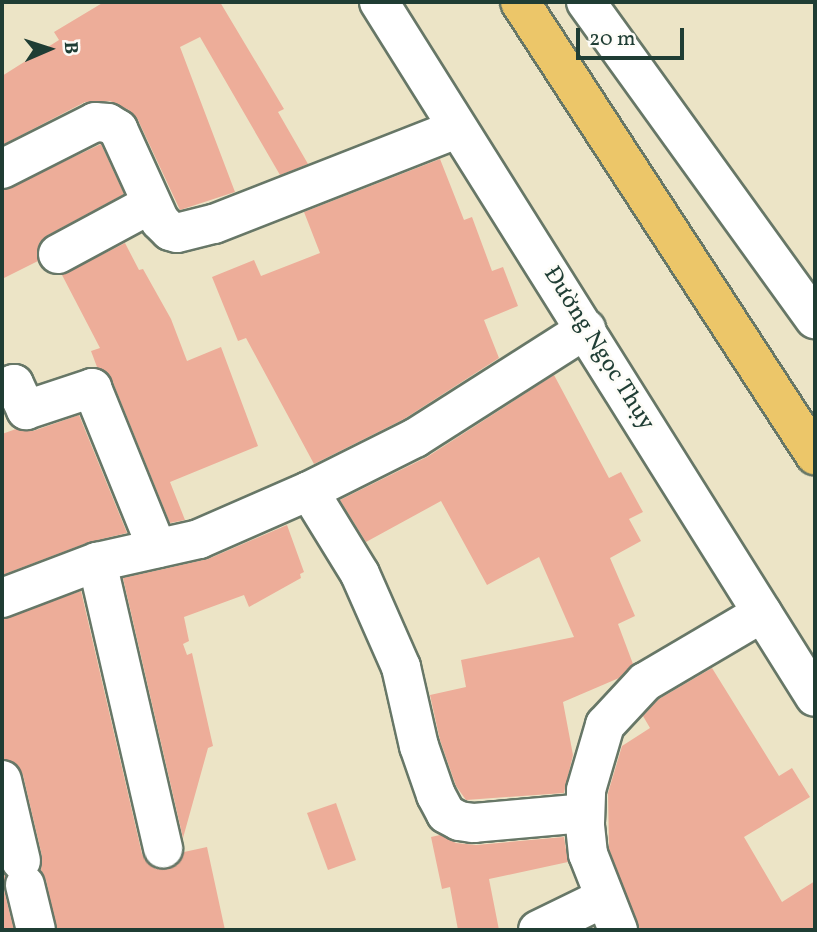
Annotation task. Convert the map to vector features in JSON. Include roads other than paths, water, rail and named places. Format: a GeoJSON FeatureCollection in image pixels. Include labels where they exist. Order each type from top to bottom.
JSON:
{"type":"FeatureCollection","features":[{"type":"Feature","properties":{"kind":"main road"},"geometry":{"type":"LineString","coordinates":[[520,2],[815,455]]}},
{"type":"Feature","properties":{"kind":"street","name":"Đường Ngọc Thụy"},"geometry":{"type":"LineString","coordinates":[[379,2],[815,697]]}},
{"type":"Feature","properties":{"kind":"street"},"geometry":{"type":"LineString","coordinates":[[586,2],[810,301]]}},
{"type":"Feature","properties":{"kind":"street"},"geometry":{"type":"LineString","coordinates":[[2,169],[95,122],[108,123],[118,129],[151,204],[170,231],[187,232],[457,129]]}},
{"type":"Feature","properties":{"kind":"street"},"geometry":{"type":"LineString","coordinates":[[58,254],[151,204]]}},
{"type":"Feature","properties":{"kind":"street"},"geometry":{"type":"LineString","coordinates":[[2,598],[97,562],[199,539],[309,491],[415,438],[586,329]]}},
{"type":"Feature","properties":{"kind":"street"},"geometry":{"type":"LineString","coordinates":[[2,389],[14,384],[26,410],[92,388],[157,548]]}},
{"type":"Feature","properties":{"kind":"street"},"geometry":{"type":"LineString","coordinates":[[309,491],[360,574],[401,667],[419,746],[436,795],[446,814],[459,821],[474,823],[585,813]]}},
{"type":"Feature","properties":{"kind":"street"},"geometry":{"type":"LineString","coordinates":[[97,562],[163,848]]}},
{"type":"Feature","properties":{"kind":"street"},"geometry":{"type":"LineString","coordinates":[[538,930],[611,914],[588,854],[585,813],[586,790],[605,725],[645,682],[762,613]]}},
{"type":"Feature","properties":{"kind":"street"},"geometry":{"type":"LineString","coordinates":[[2,780],[36,930]]}}]}
